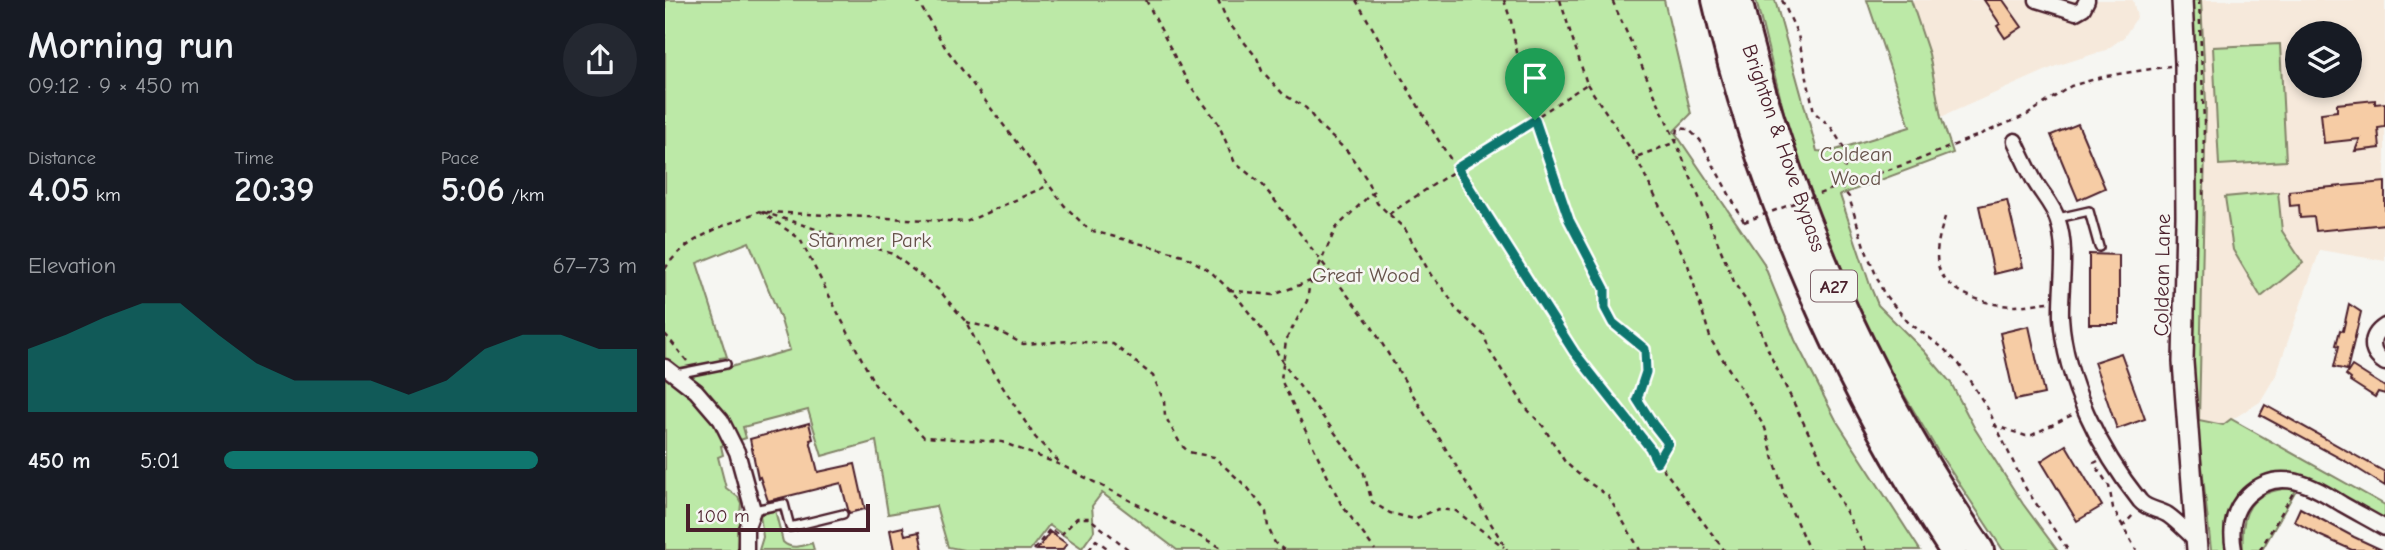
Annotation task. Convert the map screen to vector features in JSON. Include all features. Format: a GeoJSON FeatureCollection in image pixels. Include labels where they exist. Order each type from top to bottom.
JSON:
{"type":"FeatureCollection","features":[{"type":"Feature","properties":{"kind":"highway","name":"Brighton & Hove Bypass"},"geometry":{"type":"LineString","coordinates":[[1716,0],[1731,63],[1771,187],[1830,331],[1862,397],[1904,472],[1954,550]]}},
{"type":"Feature","properties":{"kind":"highway","name":"Brighton & Hove Bypass"},"geometry":{"type":"LineString","coordinates":[[1738,0],[1751,59],[1792,182],[1811,234],[1849,321],[1923,461],[1980,550]]}},
{"type":"Feature","properties":{"kind":"highway","name":"A27"},"geometry":{"type":"LineString","coordinates":[[1862,397],[1894,477],[1937,550]]}},
{"type":"Feature","properties":{"kind":"street"},"geometry":{"type":"LineString","coordinates":[[2037,0],[2076,12],[2083,8],[2087,0]]}},
{"type":"Feature","properties":{"kind":"street","name":"Coldean Lane"},"geometry":{"type":"LineString","coordinates":[[2182,0],[2185,63],[2183,362],[2196,545]]}},
{"type":"Feature","properties":{"kind":"street"},"geometry":{"type":"LineString","coordinates":[[2015,141],[2033,179],[2058,219],[2062,239],[2061,300],[2065,351],[2085,407],[2108,455],[2144,505],[2165,513],[2196,545]]}},
{"type":"Feature","properties":{"kind":"street"},"geometry":{"type":"LineString","coordinates":[[2385,326],[2375,334],[2373,346],[2377,357],[2385,363]]}},
{"type":"Feature","properties":{"kind":"street"},"geometry":{"type":"LineString","coordinates":[[670,370],[696,391],[721,421],[737,452],[753,510],[746,529],[746,550]]}},
{"type":"Feature","properties":{"kind":"street"},"geometry":{"type":"LineString","coordinates":[[2234,550],[2232,528],[2240,504],[2259,486],[2282,480],[2309,485],[2385,528]]}},
{"type":"Feature","properties":{"kind":"street"},"geometry":{"type":"LineString","coordinates":[[2165,513],[2193,508]]}},
{"type":"Feature","properties":{"kind":"lane"},"geometry":{"type":"LineString","coordinates":[[2058,219],[2089,211],[2099,247]]}},
{"type":"Feature","properties":{"kind":"lane"},"geometry":{"type":"LineString","coordinates":[[670,370],[692,371],[726,364]]}},
{"type":"Feature","properties":{"kind":"lane"},"geometry":{"type":"LineString","coordinates":[[753,510],[784,504],[790,527],[843,514]]}},
{"type":"Feature","properties":{"kind":"path"},"geometry":{"type":"LineString","coordinates":[[917,0],[945,47],[1064,205],[1089,230],[1183,255],[1210,271],[1229,290],[1266,335],[1363,470],[1372,502],[1390,513],[1414,519],[1438,509],[1456,512],[1506,548]]}},
{"type":"Feature","properties":{"kind":"path"},"geometry":{"type":"LineString","coordinates":[[1146,0],[1187,81],[1218,123],[1235,163],[1262,184],[1372,327],[1506,548]]}},
{"type":"Feature","properties":{"kind":"path"},"geometry":{"type":"LineString","coordinates":[[1218,0],[1229,22],[1257,58],[1262,71],[1283,94],[1306,108],[1319,125],[1348,152],[1374,191],[1377,203],[1405,229],[1431,275],[1455,308],[1488,342],[1489,350],[1517,396],[1543,426],[1565,462],[1608,496],[1640,550]]}},
{"type":"Feature","properties":{"kind":"path"},"geometry":{"type":"LineString","coordinates":[[1356,0],[1457,168],[1574,352],[1650,448],[1657,462],[1724,550]]}},
{"type":"Feature","properties":{"kind":"path"},"geometry":{"type":"LineString","coordinates":[[1504,0],[1518,58],[1528,72],[1535,120],[1569,220],[1605,289],[1605,308],[1613,323],[1645,349],[1646,372],[1637,399],[1668,443],[1657,462]]}},
{"type":"Feature","properties":{"kind":"path"},"geometry":{"type":"LineString","coordinates":[[1560,0],[1587,83],[1636,157],[1688,265],[1711,340],[1765,428],[1784,494],[1809,550]]}},
{"type":"Feature","properties":{"kind":"path"},"geometry":{"type":"LineString","coordinates":[[1612,0],[1676,142],[1735,284],[1754,313],[1771,357],[1818,452],[1823,468],[1866,550]]}},
{"type":"Feature","properties":{"kind":"path"},"geometry":{"type":"LineString","coordinates":[[1781,0],[1798,35],[1814,112],[1831,127],[1844,148],[1845,174],[1840,186]]}},
{"type":"Feature","properties":{"kind":"path"},"geometry":{"type":"LineString","coordinates":[[1676,142],[1678,128],[1688,129],[1700,140],[1744,222],[1918,160],[2027,115],[2071,86],[2106,76],[2185,63]]}},
{"type":"Feature","properties":{"kind":"path"},"geometry":{"type":"LineString","coordinates":[[1389,214],[1535,120],[1587,83]]}},
{"type":"Feature","properties":{"kind":"path"},"geometry":{"type":"LineString","coordinates":[[1636,157],[1676,142]]}},
{"type":"Feature","properties":{"kind":"path"},"geometry":{"type":"LineString","coordinates":[[665,268],[671,259],[701,236],[760,211],[966,222],[1049,185]]}},
{"type":"Feature","properties":{"kind":"path"},"geometry":{"type":"LineString","coordinates":[[1840,186],[1849,197],[1864,246],[1884,294],[1908,322],[1937,343],[1959,364],[1988,409],[1993,425],[2026,489],[2068,550]]}},
{"type":"Feature","properties":{"kind":"path"},"geometry":{"type":"LineString","coordinates":[[1374,191],[1336,228],[1309,288],[1307,301],[1286,340],[1280,380],[1341,504],[1375,550]]}},
{"type":"Feature","properties":{"kind":"path"},"geometry":{"type":"LineString","coordinates":[[760,211],[893,254],[939,290],[966,322],[986,361],[1035,437],[1063,466]]}},
{"type":"Feature","properties":{"kind":"path"},"geometry":{"type":"LineString","coordinates":[[760,211],[800,239],[874,385],[924,436],[1002,442],[1063,466],[1226,550]]}},
{"type":"Feature","properties":{"kind":"path"},"geometry":{"type":"LineString","coordinates":[[1945,218],[1938,242],[1938,256],[1941,271],[1952,285],[2000,305],[2061,300]]}},
{"type":"Feature","properties":{"kind":"path"},"geometry":{"type":"LineString","coordinates":[[1229,290],[1273,295],[1313,280]]}},
{"type":"Feature","properties":{"kind":"path"},"geometry":{"type":"LineString","coordinates":[[966,322],[995,329],[1023,344],[1069,341],[1113,344],[1153,376],[1164,401],[1165,416],[1181,445],[1189,452],[1215,457],[1248,488],[1266,512],[1268,527],[1275,543],[1284,550]]}},
{"type":"Feature","properties":{"kind":"path"},"geometry":{"type":"LineString","coordinates":[[665,334],[692,371]]}},
{"type":"Feature","properties":{"kind":"path"},"geometry":{"type":"LineString","coordinates":[[1993,425],[2026,436],[2032,435],[2069,418],[2085,407]]}},
{"type":"Feature","properties":{"kind":"path"},"geometry":{"type":"LineString","coordinates":[[2108,455],[2094,463],[2109,486],[2113,508],[2136,550]]}},
{"type":"Feature","properties":{"kind":"path"},"geometry":{"type":"LineString","coordinates":[[2260,550],[2296,488]]}},
{"type":"Feature","properties":{"kind":"path"},"geometry":{"type":"LineString","coordinates":[[2122,527],[2144,505]]}},
{"type":"Feature","properties":{"kind":"path"},"geometry":{"type":"LineString","coordinates":[[1034,550],[1050,529],[1060,536],[1077,517],[1089,517],[1129,550]]}},
{"type":"Feature","properties":{"kind":"path"},"geometry":{"type":"LineString","coordinates":[[1089,550],[1096,540],[1110,550]]}},
{"type":"Feature","properties":{"kind":"path"},"geometry":{"type":"LineString","coordinates":[[1099,550],[1104,546]]}},
{"type":"Feature","properties":{"kind":"shaded area"},"geometry":{"type":"Polygon","coordinates":[[[1911,0],[2133,0],[2137,17],[2124,37],[2106,50],[2056,66],[1941,117],[1929,54],[1911,0]]]}},
{"type":"Feature","properties":{"kind":"shaded area"},"geometry":{"type":"Polygon","coordinates":[[[2201,0],[2385,0],[2385,261],[2320,250],[2276,375],[2260,402],[2223,425],[2199,420],[2206,103],[2201,0]]]}},
{"type":"Feature","properties":{"kind":"green space","name":"Great Wood"},"geometry":{"type":"Polygon","coordinates":[[[665,0],[1664,0],[1691,114],[1674,131],[1763,262],[1795,340],[1836,420],[1920,550],[1177,550],[1102,493],[1092,506],[1094,531],[1082,548],[1049,525],[1030,550],[964,550],[948,547],[936,506],[888,514],[876,441],[822,456],[808,410],[743,427],[746,438],[721,446],[723,455],[718,457],[726,488],[738,497],[741,503],[737,550],[665,550],[665,0]],[[749,242],[697,263],[727,357],[720,358],[727,368],[790,350],[780,317],[749,242]]]}},
{"type":"Feature","properties":{"kind":"green space","name":"Coldean Wood"},"geometry":{"type":"Polygon","coordinates":[[[1756,0],[1775,0],[1817,151],[1829,152],[1910,127],[1867,0],[1911,0],[1929,54],[1941,117],[1953,153],[1840,195],[1878,305],[1924,351],[1951,383],[1975,429],[2023,504],[2057,550],[2003,550],[1937,450],[1865,329],[1813,205],[1789,133],[1756,0]]]}},
{"type":"Feature","properties":{"kind":"green space"},"geometry":{"type":"Polygon","coordinates":[[[2187,0],[2201,0],[2206,103],[2199,420],[2223,425],[2231,419],[2385,505],[2385,522],[2331,488],[2293,475],[2274,475],[2256,481],[2238,496],[2229,550],[2211,550],[2190,356],[2187,0]]]}},
{"type":"Feature","properties":{"kind":"green space"},"geometry":{"type":"Polygon","coordinates":[[[2280,44],[2286,161],[2219,165],[2213,47],[2280,44]]]}},
{"type":"Feature","properties":{"kind":"green space"},"geometry":{"type":"Polygon","coordinates":[[[2278,192],[2282,231],[2303,263],[2261,297],[2233,250],[2225,197],[2278,192]]]}},
{"type":"Feature","properties":{"kind":"green space"},"geometry":{"type":"Polygon","coordinates":[[[2291,488],[2296,490],[2262,550],[2243,550],[2243,525],[2251,506],[2266,494],[2291,488]]]}},
{"type":"Feature","properties":{"kind":"green space"},"geometry":{"type":"Polygon","coordinates":[[[775,510],[783,542],[793,547],[812,543],[814,550],[759,550],[763,537],[760,515],[775,510]]]}},
{"type":"Feature","properties":{"kind":"building"},"geometry":{"type":"Polygon","coordinates":[[[1984,0],[2003,0],[2022,27],[2005,38],[1997,26],[2000,24],[1984,0]]]}},
{"type":"Feature","properties":{"kind":"building"},"geometry":{"type":"Polygon","coordinates":[[[2375,100],[2375,104],[2385,103],[2385,127],[2378,128],[2380,148],[2355,151],[2360,139],[2324,143],[2321,113],[2337,111],[2337,104],[2375,100]]]}},
{"type":"Feature","properties":{"kind":"building"},"geometry":{"type":"Polygon","coordinates":[[[2078,124],[2105,188],[2078,200],[2051,135],[2078,124]]]}},
{"type":"Feature","properties":{"kind":"building"},"geometry":{"type":"Polygon","coordinates":[[[2385,182],[2385,224],[2316,231],[2314,217],[2300,218],[2299,205],[2290,206],[2289,191],[2385,182]]]}},
{"type":"Feature","properties":{"kind":"building"},"geometry":{"type":"Polygon","coordinates":[[[2007,200],[2023,267],[1994,274],[1979,206],[2007,200]]]}},
{"type":"Feature","properties":{"kind":"building"},"geometry":{"type":"Polygon","coordinates":[[[2089,254],[2119,255],[2119,324],[2089,324],[2089,254]]]}},
{"type":"Feature","properties":{"kind":"building"},"geometry":{"type":"Polygon","coordinates":[[[2349,304],[2361,312],[2347,370],[2334,367],[2339,346],[2336,345],[2340,330],[2343,331],[2349,304]]]}},
{"type":"Feature","properties":{"kind":"building"},"geometry":{"type":"Polygon","coordinates":[[[2029,326],[2044,394],[2015,400],[2000,333],[2029,326]]]}},
{"type":"Feature","properties":{"kind":"building"},"geometry":{"type":"Polygon","coordinates":[[[2121,353],[2145,419],[2117,429],[2094,362],[2121,353]]]}},
{"type":"Feature","properties":{"kind":"building"},"geometry":{"type":"Polygon","coordinates":[[[2352,366],[2385,387],[2385,394],[2378,392],[2375,397],[2350,381],[2346,375],[2352,366]]]}},
{"type":"Feature","properties":{"kind":"building"},"geometry":{"type":"Polygon","coordinates":[[[2265,405],[2385,472],[2385,486],[2347,462],[2260,415],[2265,405]]]}},
{"type":"Feature","properties":{"kind":"building"},"geometry":{"type":"Polygon","coordinates":[[[809,423],[818,472],[855,464],[865,509],[849,513],[841,483],[768,501],[760,477],[758,478],[750,439],[809,423]]]}},
{"type":"Feature","properties":{"kind":"building"},"geometry":{"type":"Polygon","coordinates":[[[2066,445],[2102,506],[2077,521],[2041,461],[2066,445]]]}},
{"type":"Feature","properties":{"kind":"building"},"geometry":{"type":"Polygon","coordinates":[[[2300,508],[2382,550],[2352,550],[2321,536],[2294,521],[2300,508]]]}},
{"type":"Feature","properties":{"kind":"building"},"geometry":{"type":"Polygon","coordinates":[[[903,527],[905,535],[919,532],[923,550],[894,550],[890,530],[903,527]]]}},
{"type":"Feature","properties":{"kind":"building"},"geometry":{"type":"Polygon","coordinates":[[[1050,532],[1067,544],[1062,550],[1037,550],[1050,532]]]}},
{"type":"Feature","properties":{"kind":"route"},"geometry":{"type":"LineString","coordinates":[[1535,120],[1569,220],[1605,289],[1605,308],[1613,323],[1645,349],[1646,372],[1637,399],[1668,443],[1657,462],[1650,448],[1574,352],[1457,168],[1535,120]]}},
{"type":"Feature","properties":{"kind":"park label","name":"Stanmer Park"},"geometry":{"type":"Point","coordinates":[870,240]}}]}
